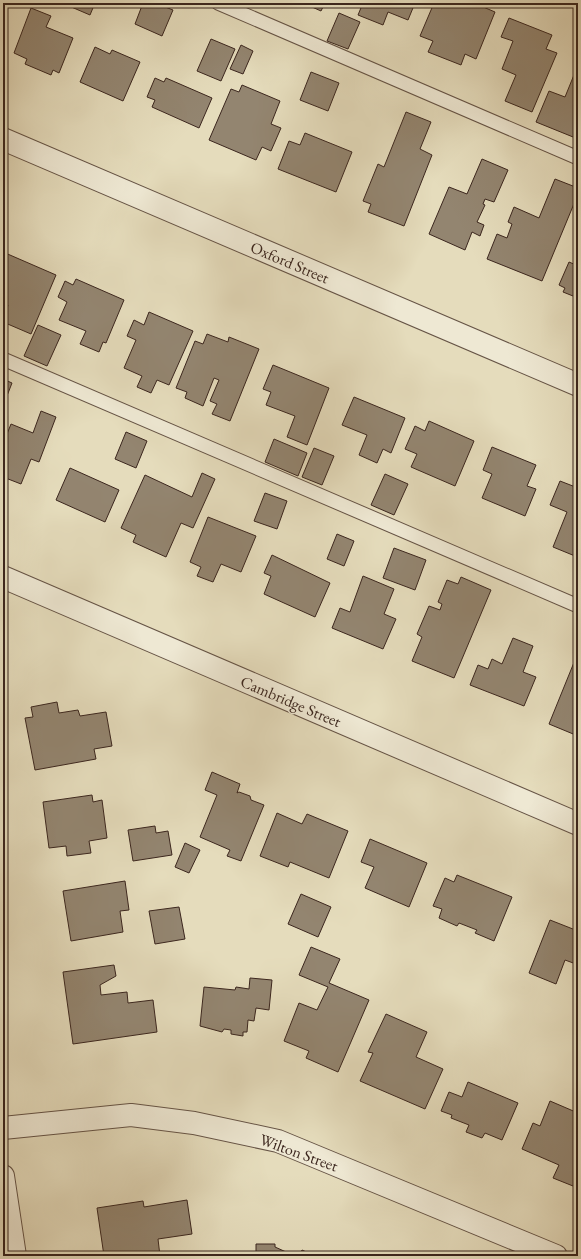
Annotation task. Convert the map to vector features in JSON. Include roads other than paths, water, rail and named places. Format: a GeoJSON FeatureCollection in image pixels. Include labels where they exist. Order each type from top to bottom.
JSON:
{"type":"FeatureCollection","features":[{"type":"Feature","properties":{"kind":"street","name":"Oxford Street"},"geometry":{"type":"LineString","coordinates":[[3,139],[578,385]]}},
{"type":"Feature","properties":{"kind":"street","name":"Cambridge Street"},"geometry":{"type":"LineString","coordinates":[[3,577],[578,824]]}},
{"type":"Feature","properties":{"kind":"street","name":"Wilton Street"},"geometry":{"type":"LineString","coordinates":[[3,1128],[131,1115],[194,1123],[278,1141],[556,1256]]}},
{"type":"Feature","properties":{"kind":"street"},"geometry":{"type":"LineString","coordinates":[[3,1176],[15,1256]]}},
{"type":"Feature","properties":{"kind":"lane"},"geometry":{"type":"LineString","coordinates":[[218,3],[578,158]]}},
{"type":"Feature","properties":{"kind":"lane"},"geometry":{"type":"LineString","coordinates":[[3,359],[578,606]]}}]}
